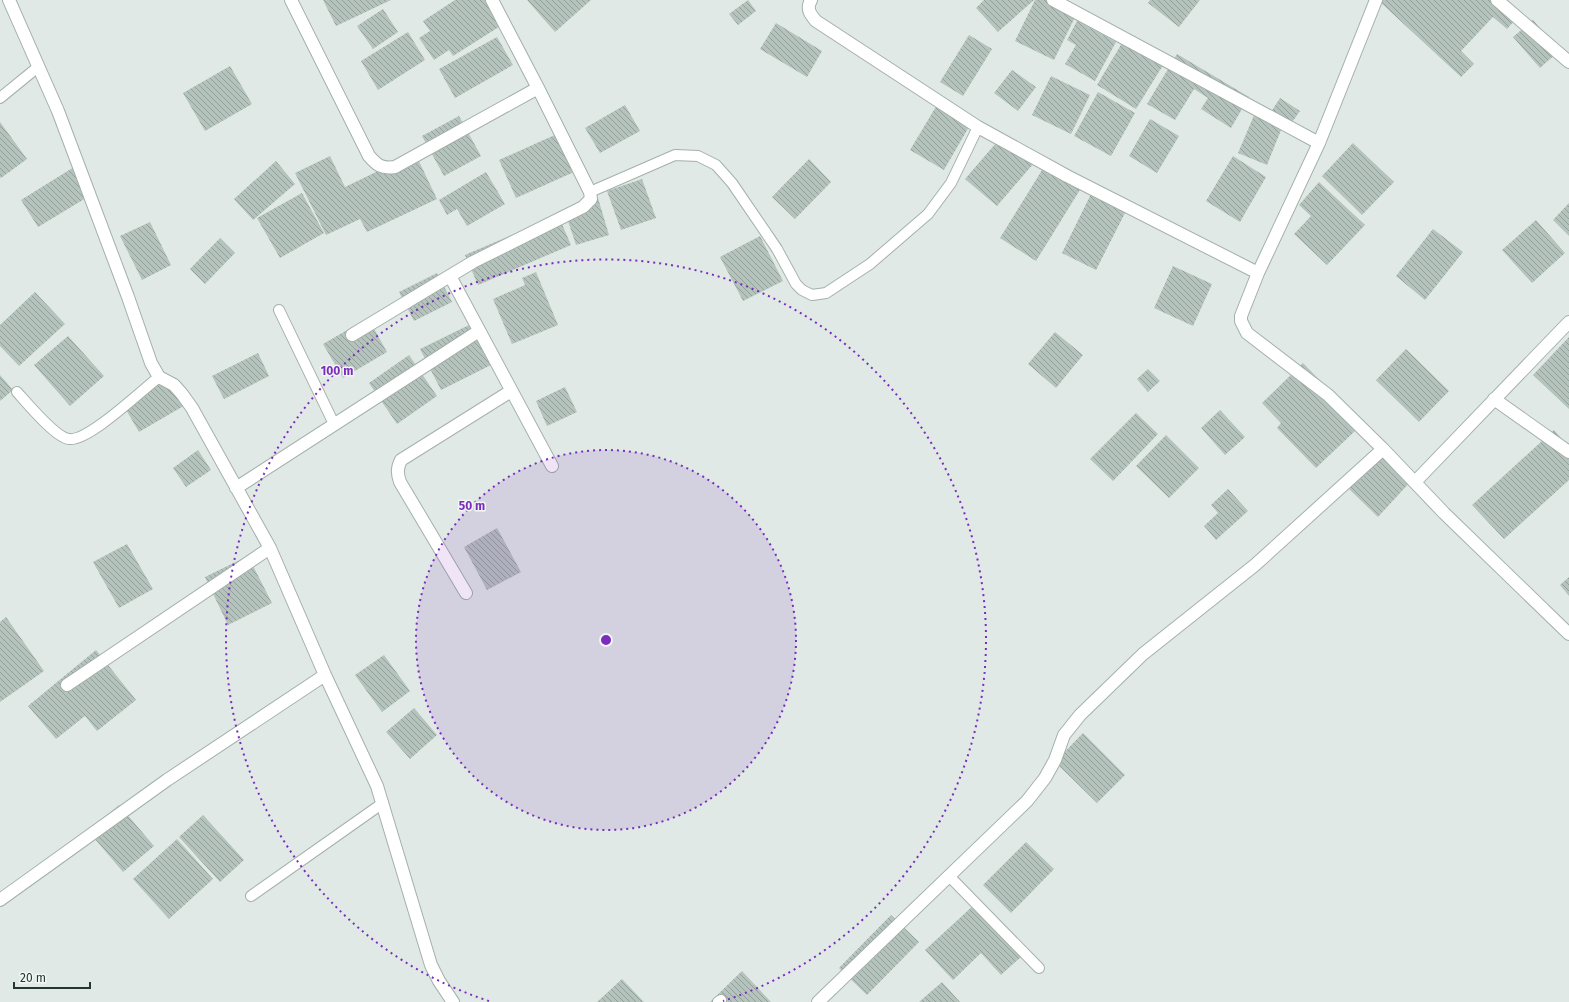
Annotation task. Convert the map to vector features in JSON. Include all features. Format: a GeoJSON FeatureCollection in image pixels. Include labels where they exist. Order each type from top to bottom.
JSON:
{"type":"FeatureCollection","features":[{"type":"Feature","properties":{"kind":"street"},"geometry":{"type":"LineString","coordinates":[[9,0],[58,111],[128,297],[150,363],[159,377],[174,385],[192,408],[270,548],[325,675],[377,786],[431,965],[439,981],[453,1002]]}},
{"type":"Feature","properties":{"kind":"street"},"geometry":{"type":"LineString","coordinates":[[291,0],[369,156],[377,166],[389,168],[395,167],[538,88]]}},
{"type":"Feature","properties":{"kind":"street"},"geometry":{"type":"LineString","coordinates":[[352,335],[473,262],[583,207],[591,199],[590,192],[492,0]]}},
{"type":"Feature","properties":{"kind":"street"},"geometry":{"type":"LineString","coordinates":[[811,0],[808,10],[816,21],[978,127],[1067,176],[1258,273]]}},
{"type":"Feature","properties":{"kind":"street"},"geometry":{"type":"LineString","coordinates":[[1053,0],[1319,143]]}},
{"type":"Feature","properties":{"kind":"street"},"geometry":{"type":"LineString","coordinates":[[1376,0],[1319,143],[1258,273],[1241,316],[1241,321],[1244,328],[1253,338],[1328,395],[1383,449],[1444,513],[1569,634]]}},
{"type":"Feature","properties":{"kind":"street"},"geometry":{"type":"LineString","coordinates":[[1497,0],[1569,62]]}},
{"type":"Feature","properties":{"kind":"street"},"geometry":{"type":"LineString","coordinates":[[450,276],[552,466]]}},
{"type":"Feature","properties":{"kind":"street"},"geometry":{"type":"LineString","coordinates":[[1414,482],[1569,322]]}},
{"type":"Feature","properties":{"kind":"street"},"geometry":{"type":"LineString","coordinates":[[236,488],[479,331]]}},
{"type":"Feature","properties":{"kind":"street"},"geometry":{"type":"LineString","coordinates":[[466,593],[400,482],[397,472],[401,460],[511,391]]}},
{"type":"Feature","properties":{"kind":"street"},"geometry":{"type":"LineString","coordinates":[[1494,399],[1569,452]]}},
{"type":"Feature","properties":{"kind":"street"},"geometry":{"type":"LineString","coordinates":[[818,1002],[1027,801],[1041,784],[1055,760],[1064,735],[1080,715],[1143,654],[1255,565],[1383,449]]}},
{"type":"Feature","properties":{"kind":"street"},"geometry":{"type":"LineString","coordinates":[[67,685],[270,548]]}},
{"type":"Feature","properties":{"kind":"street"},"geometry":{"type":"LineString","coordinates":[[0,900],[166,780],[325,675]]}},
{"type":"Feature","properties":{"kind":"lane"},"geometry":{"type":"LineString","coordinates":[[0,98],[38,67]]}},
{"type":"Feature","properties":{"kind":"lane"},"geometry":{"type":"LineString","coordinates":[[590,192],[675,155],[698,156],[716,166],[732,183],[777,249],[796,284],[802,290],[812,295],[826,293],[870,264],[928,214],[951,182],[978,127]]}},
{"type":"Feature","properties":{"kind":"lane"},"geometry":{"type":"LineString","coordinates":[[278,310],[334,424]]}},
{"type":"Feature","properties":{"kind":"lane"},"geometry":{"type":"LineString","coordinates":[[17,392],[56,433],[68,440],[79,438],[94,430],[159,377]]}},
{"type":"Feature","properties":{"kind":"lane"},"geometry":{"type":"LineString","coordinates":[[251,896],[383,803]]}},
{"type":"Feature","properties":{"kind":"lane"},"geometry":{"type":"LineString","coordinates":[[949,876],[1039,968]]}},
{"type":"Feature","properties":{"kind":"building"},"geometry":{"type":"Polygon","coordinates":[[[323,0],[391,0],[336,26],[323,0]]]}},
{"type":"Feature","properties":{"kind":"building"},"geometry":{"type":"Polygon","coordinates":[[[455,0],[486,0],[502,25],[453,56],[449,50],[434,60],[419,38],[430,31],[423,21],[455,0]]]}},
{"type":"Feature","properties":{"kind":"building"},"geometry":{"type":"Polygon","coordinates":[[[527,0],[591,0],[555,32],[527,0]]]}},
{"type":"Feature","properties":{"kind":"building"},"geometry":{"type":"Polygon","coordinates":[[[748,0],[756,11],[738,25],[729,14],[748,0]]]}},
{"type":"Feature","properties":{"kind":"building"},"geometry":{"type":"Polygon","coordinates":[[[984,0],[1034,0],[998,32],[976,8],[984,0]]]}},
{"type":"Feature","properties":{"kind":"building"},"geometry":{"type":"Polygon","coordinates":[[[1035,0],[1061,0],[1079,9],[1054,60],[1015,41],[1035,0]]]}},
{"type":"Feature","properties":{"kind":"building"},"geometry":{"type":"Polygon","coordinates":[[[1150,0],[1200,0],[1179,27],[1148,3],[1150,0]]]}},
{"type":"Feature","properties":{"kind":"building"},"geometry":{"type":"Polygon","coordinates":[[[1507,0],[1521,13],[1507,29],[1493,17],[1461,51],[1474,64],[1461,77],[1379,1],[1507,0]]]}},
{"type":"Feature","properties":{"kind":"building"},"geometry":{"type":"Polygon","coordinates":[[[383,9],[398,32],[373,49],[357,26],[383,9]]]}},
{"type":"Feature","properties":{"kind":"building"},"geometry":{"type":"Polygon","coordinates":[[[1533,20],[1559,51],[1540,68],[1513,37],[1533,20]]]}},
{"type":"Feature","properties":{"kind":"building"},"geometry":{"type":"Polygon","coordinates":[[[1077,21],[1116,42],[1095,81],[1065,64],[1076,45],[1067,40],[1077,21]]]}},
{"type":"Feature","properties":{"kind":"building"},"geometry":{"type":"Polygon","coordinates":[[[776,23],[822,51],[807,77],[760,49],[776,23]]]}},
{"type":"Feature","properties":{"kind":"building"},"geometry":{"type":"Polygon","coordinates":[[[408,32],[425,60],[378,90],[361,61],[408,32]]]}},
{"type":"Feature","properties":{"kind":"building"},"geometry":{"type":"Polygon","coordinates":[[[969,35],[992,49],[963,96],[940,82],[969,35]]]}},
{"type":"Feature","properties":{"kind":"building"},"geometry":{"type":"Polygon","coordinates":[[[497,37],[513,65],[455,98],[439,69],[497,37]]]}},
{"type":"Feature","properties":{"kind":"building"},"geometry":{"type":"Polygon","coordinates":[[[1125,38],[1165,62],[1136,109],[1097,85],[1125,38]]]}},
{"type":"Feature","properties":{"kind":"building"},"geometry":{"type":"Polygon","coordinates":[[[1177,54],[1249,97],[1231,128],[1201,109],[1208,98],[1194,89],[1175,120],[1147,104],[1177,54]]]}},
{"type":"Feature","properties":{"kind":"building"},"geometry":{"type":"Polygon","coordinates":[[[230,66],[252,104],[205,131],[183,93],[230,66]]]}},
{"type":"Feature","properties":{"kind":"building"},"geometry":{"type":"Polygon","coordinates":[[[1012,70],[1036,87],[1018,111],[994,93],[1012,70]]]}},
{"type":"Feature","properties":{"kind":"building"},"geometry":{"type":"Polygon","coordinates":[[[1051,76],[1090,95],[1071,134],[1032,115],[1051,76]]]}},
{"type":"Feature","properties":{"kind":"building"},"geometry":{"type":"Polygon","coordinates":[[[1098,92],[1135,113],[1111,156],[1074,136],[1098,92]]]}},
{"type":"Feature","properties":{"kind":"building"},"geometry":{"type":"Polygon","coordinates":[[[1280,98],[1300,111],[1288,128],[1269,115],[1280,98]]]}},
{"type":"Feature","properties":{"kind":"building"},"geometry":{"type":"Polygon","coordinates":[[[625,105],[640,131],[600,153],[585,128],[625,105]]]}},
{"type":"Feature","properties":{"kind":"building"},"geometry":{"type":"Polygon","coordinates":[[[937,105],[970,125],[944,170],[910,150],[937,105]]]}},
{"type":"Feature","properties":{"kind":"building"},"geometry":{"type":"Polygon","coordinates":[[[1255,113],[1283,125],[1267,165],[1238,153],[1255,113]]]}},
{"type":"Feature","properties":{"kind":"building"},"geometry":{"type":"Polygon","coordinates":[[[459,116],[481,156],[444,176],[422,136],[459,116]]]}},
{"type":"Feature","properties":{"kind":"building"},"geometry":{"type":"Polygon","coordinates":[[[1150,119],[1179,136],[1157,173],[1129,156],[1150,119]]]}},
{"type":"Feature","properties":{"kind":"building"},"geometry":{"type":"Polygon","coordinates":[[[0,122],[27,159],[1,178],[0,177],[0,122]]]}},
{"type":"Feature","properties":{"kind":"building"},"geometry":{"type":"Polygon","coordinates":[[[557,134],[574,172],[516,198],[499,160],[557,134]]]}},
{"type":"Feature","properties":{"kind":"building"},"geometry":{"type":"Polygon","coordinates":[[[1002,136],[1034,163],[997,206],[965,179],[1002,136]]]}},
{"type":"Feature","properties":{"kind":"building"},"geometry":{"type":"Polygon","coordinates":[[[1353,143],[1394,182],[1362,215],[1322,176],[1353,143]]]}},
{"type":"Feature","properties":{"kind":"building"},"geometry":{"type":"Polygon","coordinates":[[[415,153],[437,199],[367,232],[360,219],[326,235],[295,173],[330,156],[345,187],[415,153]]]}},
{"type":"Feature","properties":{"kind":"building"},"geometry":{"type":"Polygon","coordinates":[[[1233,156],[1266,177],[1240,222],[1206,201],[1233,156]]]}},
{"type":"Feature","properties":{"kind":"building"},"geometry":{"type":"Polygon","coordinates":[[[809,159],[831,182],[795,219],[772,197],[809,159]]]}},
{"type":"Feature","properties":{"kind":"building"},"geometry":{"type":"Polygon","coordinates":[[[276,161],[295,184],[253,220],[234,199],[276,161]]]}},
{"type":"Feature","properties":{"kind":"building"},"geometry":{"type":"Polygon","coordinates":[[[1047,162],[1083,185],[1036,261],[1000,238],[1047,162]]]}},
{"type":"Feature","properties":{"kind":"building"},"geometry":{"type":"Polygon","coordinates":[[[74,167],[91,195],[38,227],[21,200],[74,167]]]}},
{"type":"Feature","properties":{"kind":"building"},"geometry":{"type":"Polygon","coordinates":[[[486,172],[505,204],[467,226],[457,209],[447,215],[439,200],[486,172]]]}},
{"type":"Feature","properties":{"kind":"building"},"geometry":{"type":"Polygon","coordinates":[[[642,179],[656,218],[621,230],[607,191],[642,179]]]}},
{"type":"Feature","properties":{"kind":"building"},"geometry":{"type":"Polygon","coordinates":[[[1319,182],[1365,225],[1327,265],[1294,234],[1311,216],[1299,205],[1319,182]]]}},
{"type":"Feature","properties":{"kind":"building"},"geometry":{"type":"Polygon","coordinates":[[[302,193],[324,233],[280,258],[257,218],[302,193]]]}},
{"type":"Feature","properties":{"kind":"building"},"geometry":{"type":"Polygon","coordinates":[[[1091,194],[1126,211],[1096,270],[1062,253],[1091,194]]]}},
{"type":"Feature","properties":{"kind":"building"},"geometry":{"type":"Polygon","coordinates":[[[598,198],[609,235],[576,245],[564,209],[598,198]]]}},
{"type":"Feature","properties":{"kind":"building"},"geometry":{"type":"Polygon","coordinates":[[[1569,203],[1569,236],[1553,220],[1569,203]]]}},
{"type":"Feature","properties":{"kind":"building"},"geometry":{"type":"Polygon","coordinates":[[[558,215],[571,245],[478,285],[465,255],[558,215]]]}},
{"type":"Feature","properties":{"kind":"building"},"geometry":{"type":"Polygon","coordinates":[[[1536,220],[1565,253],[1532,283],[1502,250],[1536,220]]]}},
{"type":"Feature","properties":{"kind":"building"},"geometry":{"type":"Polygon","coordinates":[[[150,222],[171,265],[142,280],[120,236],[150,222]]]}},
{"type":"Feature","properties":{"kind":"building"},"geometry":{"type":"Polygon","coordinates":[[[1433,229],[1463,252],[1425,300],[1396,276],[1433,229]]]}},
{"type":"Feature","properties":{"kind":"building"},"geometry":{"type":"Polygon","coordinates":[[[760,236],[783,281],[743,301],[720,257],[760,236]]]}},
{"type":"Feature","properties":{"kind":"building"},"geometry":{"type":"Polygon","coordinates":[[[220,238],[235,253],[205,284],[190,269],[220,238]]]}},
{"type":"Feature","properties":{"kind":"building"},"geometry":{"type":"Polygon","coordinates":[[[1173,266],[1212,284],[1193,326],[1154,308],[1173,266]]]}},
{"type":"Feature","properties":{"kind":"building"},"geometry":{"type":"Polygon","coordinates":[[[536,272],[558,325],[512,344],[493,299],[525,285],[522,278],[536,272]]]}},
{"type":"Feature","properties":{"kind":"building"},"geometry":{"type":"Polygon","coordinates":[[[437,273],[452,302],[414,321],[399,292],[437,273]]]}},
{"type":"Feature","properties":{"kind":"building"},"geometry":{"type":"Polygon","coordinates":[[[35,292],[65,324],[19,366],[0,346],[0,325],[35,292]]]}},
{"type":"Feature","properties":{"kind":"building"},"geometry":{"type":"Polygon","coordinates":[[[368,318],[387,352],[343,378],[323,344],[368,318]]]}},
{"type":"Feature","properties":{"kind":"building"},"geometry":{"type":"Polygon","coordinates":[[[473,323],[493,364],[441,390],[420,349],[473,323]]]}},
{"type":"Feature","properties":{"kind":"building"},"geometry":{"type":"Polygon","coordinates":[[[1055,332],[1083,355],[1056,388],[1028,364],[1055,332]]]}},
{"type":"Feature","properties":{"kind":"building"},"geometry":{"type":"Polygon","coordinates":[[[68,336],[104,376],[70,406],[34,365],[68,336]]]}},
{"type":"Feature","properties":{"kind":"building"},"geometry":{"type":"Polygon","coordinates":[[[1569,337],[1569,409],[1533,375],[1569,337]]]}},
{"type":"Feature","properties":{"kind":"building"},"geometry":{"type":"Polygon","coordinates":[[[1406,349],[1449,391],[1419,422],[1376,380],[1406,349]]]}},
{"type":"Feature","properties":{"kind":"building"},"geometry":{"type":"Polygon","coordinates":[[[258,353],[269,376],[224,399],[212,376],[258,353]]]}},
{"type":"Feature","properties":{"kind":"building"},"geometry":{"type":"Polygon","coordinates":[[[409,355],[437,396],[397,424],[369,383],[409,355]]]}},
{"type":"Feature","properties":{"kind":"building"},"geometry":{"type":"Polygon","coordinates":[[[1303,363],[1339,400],[1332,407],[1355,431],[1316,468],[1277,428],[1281,423],[1262,403],[1303,363]]]}},
{"type":"Feature","properties":{"kind":"building"},"geometry":{"type":"Polygon","coordinates":[[[1148,369],[1160,381],[1148,392],[1137,379],[1148,369]]]}},
{"type":"Feature","properties":{"kind":"building"},"geometry":{"type":"Polygon","coordinates":[[[0,375],[13,390],[0,401],[0,375]]]}},
{"type":"Feature","properties":{"kind":"building"},"geometry":{"type":"Polygon","coordinates":[[[170,376],[187,404],[139,432],[122,403],[170,376]]]}},
{"type":"Feature","properties":{"kind":"building"},"geometry":{"type":"Polygon","coordinates":[[[565,387],[577,412],[547,426],[536,401],[565,387]]]}},
{"type":"Feature","properties":{"kind":"building"},"geometry":{"type":"Polygon","coordinates":[[[1220,410],[1245,437],[1225,455],[1201,428],[1220,410]]]}},
{"type":"Feature","properties":{"kind":"building"},"geometry":{"type":"Polygon","coordinates":[[[1136,413],[1158,434],[1113,481],[1090,459],[1136,413]]]}},
{"type":"Feature","properties":{"kind":"building"},"geometry":{"type":"Polygon","coordinates":[[[1554,430],[1569,447],[1569,480],[1504,539],[1472,505],[1554,430]]]}},
{"type":"Feature","properties":{"kind":"building"},"geometry":{"type":"Polygon","coordinates":[[[1166,435],[1199,468],[1169,498],[1136,466],[1166,435]]]}},
{"type":"Feature","properties":{"kind":"building"},"geometry":{"type":"Polygon","coordinates":[[[198,450],[211,470],[186,487],[173,468],[198,450]]]}},
{"type":"Feature","properties":{"kind":"building"},"geometry":{"type":"Polygon","coordinates":[[[1383,453],[1412,480],[1378,517],[1349,489],[1383,453]]]}},
{"type":"Feature","properties":{"kind":"building"},"geometry":{"type":"Polygon","coordinates":[[[1228,489],[1248,511],[1216,540],[1204,526],[1218,513],[1211,505],[1228,489]]]}},
{"type":"Feature","properties":{"kind":"building"},"geometry":{"type":"Polygon","coordinates":[[[497,528],[521,572],[487,590],[464,547],[497,528]]]}},
{"type":"Feature","properties":{"kind":"building"},"geometry":{"type":"Polygon","coordinates":[[[127,544],[153,589],[119,608],[93,562],[127,544]]]}},
{"type":"Feature","properties":{"kind":"building"},"geometry":{"type":"Polygon","coordinates":[[[248,556],[272,603],[228,625],[205,577],[248,556]]]}},
{"type":"Feature","properties":{"kind":"building"},"geometry":{"type":"Polygon","coordinates":[[[1569,577],[1569,596],[1560,585],[1569,577]]]}},
{"type":"Feature","properties":{"kind":"building"},"geometry":{"type":"Polygon","coordinates":[[[6,617],[44,671],[0,702],[0,622],[6,617]]]}},
{"type":"Feature","properties":{"kind":"building"},"geometry":{"type":"Polygon","coordinates":[[[96,650],[136,700],[97,731],[85,716],[56,739],[28,706],[96,650]]]}},
{"type":"Feature","properties":{"kind":"building"},"geometry":{"type":"Polygon","coordinates":[[[384,655],[410,691],[382,712],[355,675],[384,655]]]}},
{"type":"Feature","properties":{"kind":"building"},"geometry":{"type":"Polygon","coordinates":[[[414,708],[437,735],[410,759],[386,732],[414,708]]]}},
{"type":"Feature","properties":{"kind":"building"},"geometry":{"type":"Polygon","coordinates":[[[1083,733],[1125,775],[1097,803],[1055,762],[1083,733]]]}},
{"type":"Feature","properties":{"kind":"building"},"geometry":{"type":"Polygon","coordinates":[[[119,805],[154,846],[123,872],[88,831],[119,805]]]}},
{"type":"Feature","properties":{"kind":"building"},"geometry":{"type":"Polygon","coordinates":[[[203,815],[244,860],[220,882],[179,837],[203,815]]]}},
{"type":"Feature","properties":{"kind":"building"},"geometry":{"type":"Polygon","coordinates":[[[177,839],[213,879],[169,919],[133,879],[177,839]]]}},
{"type":"Feature","properties":{"kind":"building"},"geometry":{"type":"Polygon","coordinates":[[[1026,842],[1054,869],[1011,913],[983,885],[1026,842]]]}},
{"type":"Feature","properties":{"kind":"building"},"geometry":{"type":"Polygon","coordinates":[[[975,904],[1022,956],[1001,975],[981,953],[953,980],[925,950],[975,904]]]}},
{"type":"Feature","properties":{"kind":"building"},"geometry":{"type":"Polygon","coordinates":[[[891,915],[919,942],[867,995],[839,968],[891,915]]]}},
{"type":"Feature","properties":{"kind":"building"},"geometry":{"type":"Polygon","coordinates":[[[742,971],[771,1002],[710,1002],[742,971]]]}},
{"type":"Feature","properties":{"kind":"building"},"geometry":{"type":"Polygon","coordinates":[[[622,979],[644,1002],[597,1002],[622,979]]]}},
{"type":"Feature","properties":{"kind":"building"},"geometry":{"type":"Polygon","coordinates":[[[942,982],[960,1002],[919,1002],[942,982]]]}}]}
